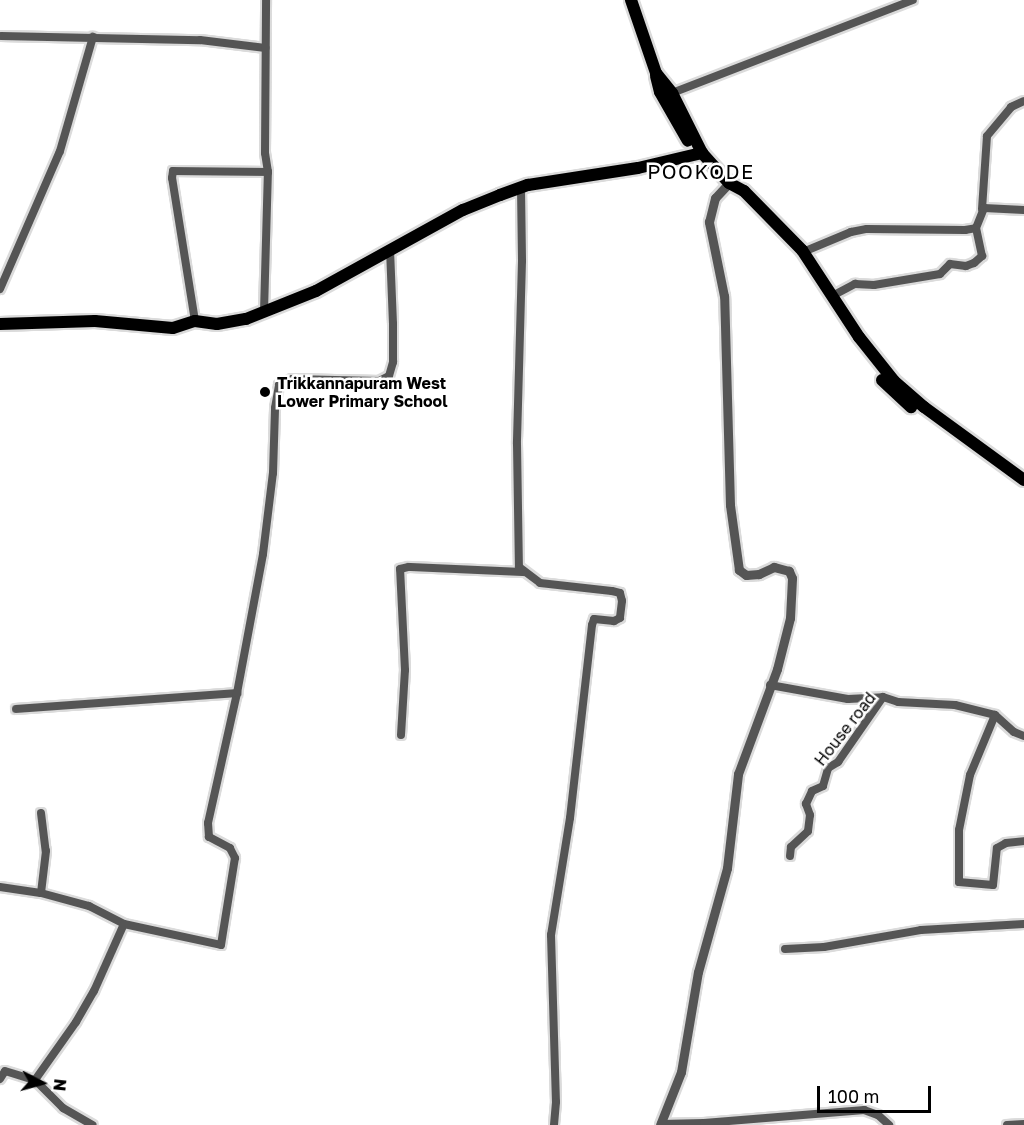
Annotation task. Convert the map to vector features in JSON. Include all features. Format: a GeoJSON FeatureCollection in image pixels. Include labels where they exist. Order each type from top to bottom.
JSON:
{"type":"FeatureCollection","features":[{"type":"Feature","properties":{"kind":"main road"},"geometry":{"type":"LineString","coordinates":[[631,0],[660,92],[691,146],[702,153]]}},
{"type":"Feature","properties":{"kind":"main road"},"geometry":{"type":"LineString","coordinates":[[656,74],[672,93],[702,153],[738,196],[798,256],[865,357],[895,393],[1024,490]]}},
{"type":"Feature","properties":{"kind":"main road"},"geometry":{"type":"LineString","coordinates":[[0,324],[95,321],[173,328],[195,321],[217,324],[264,312],[316,291],[463,210],[521,188],[567,177],[638,168],[702,153]]}},
{"type":"Feature","properties":{"kind":"main road"},"geometry":{"type":"LineString","coordinates":[[729,183],[744,191],[803,252],[834,295],[859,337],[894,381],[924,407],[1024,480]]}},
{"type":"Feature","properties":{"kind":"street"},"geometry":{"type":"LineString","coordinates":[[264,312],[268,172],[265,153],[266,0]]}},
{"type":"Feature","properties":{"kind":"street"},"geometry":{"type":"LineString","coordinates":[[672,93],[913,0]]}},
{"type":"Feature","properties":{"kind":"street"},"geometry":{"type":"LineString","coordinates":[[1,36],[200,40],[266,48]]}},
{"type":"Feature","properties":{"kind":"street"},"geometry":{"type":"LineString","coordinates":[[0,289],[2,278],[60,151],[93,37]]}},
{"type":"Feature","properties":{"kind":"street"},"geometry":{"type":"LineString","coordinates":[[834,295],[855,284],[874,285],[940,274],[950,264],[966,266],[982,256],[976,228],[982,209],[987,136],[1011,107],[1024,101]]}},
{"type":"Feature","properties":{"kind":"street"},"geometry":{"type":"LineString","coordinates":[[195,321],[172,178],[173,171],[268,172]]}},
{"type":"Feature","properties":{"kind":"street"},"geometry":{"type":"LineString","coordinates":[[729,183],[715,198],[709,222],[724,296],[729,505],[739,570],[746,575],[759,574],[774,567],[789,571],[792,578],[790,618],[786,642],[738,774],[727,867],[698,972],[681,1072],[661,1125],[864,1110],[878,1114],[890,1125]]}},
{"type":"Feature","properties":{"kind":"street"},"geometry":{"type":"LineString","coordinates":[[521,188],[522,261],[517,444],[518,562],[524,572],[540,583],[620,593],[622,601],[620,618],[614,621],[594,619],[592,625],[570,818],[550,935],[554,1125]]}},
{"type":"Feature","properties":{"kind":"street"},"geometry":{"type":"LineString","coordinates":[[982,209],[1024,210]]}},
{"type":"Feature","properties":{"kind":"street"},"geometry":{"type":"LineString","coordinates":[[803,252],[832,238],[867,229],[976,228]]}},
{"type":"Feature","properties":{"kind":"street"},"geometry":{"type":"LineString","coordinates":[[0,887],[41,893],[89,906],[124,924],[221,945],[235,858],[230,848],[209,837],[207,824],[237,693],[263,554],[273,473],[274,408],[279,386],[292,379],[379,381],[389,376],[393,362],[390,250]]}},
{"type":"Feature","properties":{"kind":"street"},"geometry":{"type":"LineString","coordinates":[[401,735],[405,670],[400,569],[409,567],[524,572]]}},
{"type":"Feature","properties":{"kind":"street"},"geometry":{"type":"LineString","coordinates":[[770,685],[848,699],[883,697]]}},
{"type":"Feature","properties":{"kind":"street"},"geometry":{"type":"LineString","coordinates":[[16,709],[237,693]]}},
{"type":"Feature","properties":{"kind":"street","name":"House road"},"geometry":{"type":"LineString","coordinates":[[790,856],[791,847],[808,831],[810,815],[806,804],[812,791],[823,786],[828,768],[838,762],[883,697],[898,702],[965,706],[995,715]]}},
{"type":"Feature","properties":{"kind":"street"},"geometry":{"type":"LineString","coordinates":[[1024,736],[1014,732],[995,715],[970,775],[959,830],[959,882],[993,885],[997,848],[1006,843],[1024,841]]}},
{"type":"Feature","properties":{"kind":"street"},"geometry":{"type":"LineString","coordinates":[[41,813],[46,851],[41,893]]}},
{"type":"Feature","properties":{"kind":"street"},"geometry":{"type":"LineString","coordinates":[[35,1080],[88,1002],[124,924]]}},
{"type":"Feature","properties":{"kind":"street"},"geometry":{"type":"LineString","coordinates":[[785,949],[824,947],[921,930],[1024,924]]}},
{"type":"Feature","properties":{"kind":"street"},"geometry":{"type":"LineString","coordinates":[[0,1079],[5,1071],[35,1080],[63,1108],[92,1125]]}},
{"type":"Feature","properties":{"kind":"street"},"geometry":{"type":"LineString","coordinates":[[1007,1125],[1024,1124]]}},
{"type":"Feature","properties":{"kind":"place","name":"Trikkannapuram West Lower Primary School"},"geometry":{"type":"Point","coordinates":[265,392]}},
{"type":"Feature","properties":{"kind":"district","name":"POOKODE"},"geometry":{"type":"Point","coordinates":[701,171]}}]}
